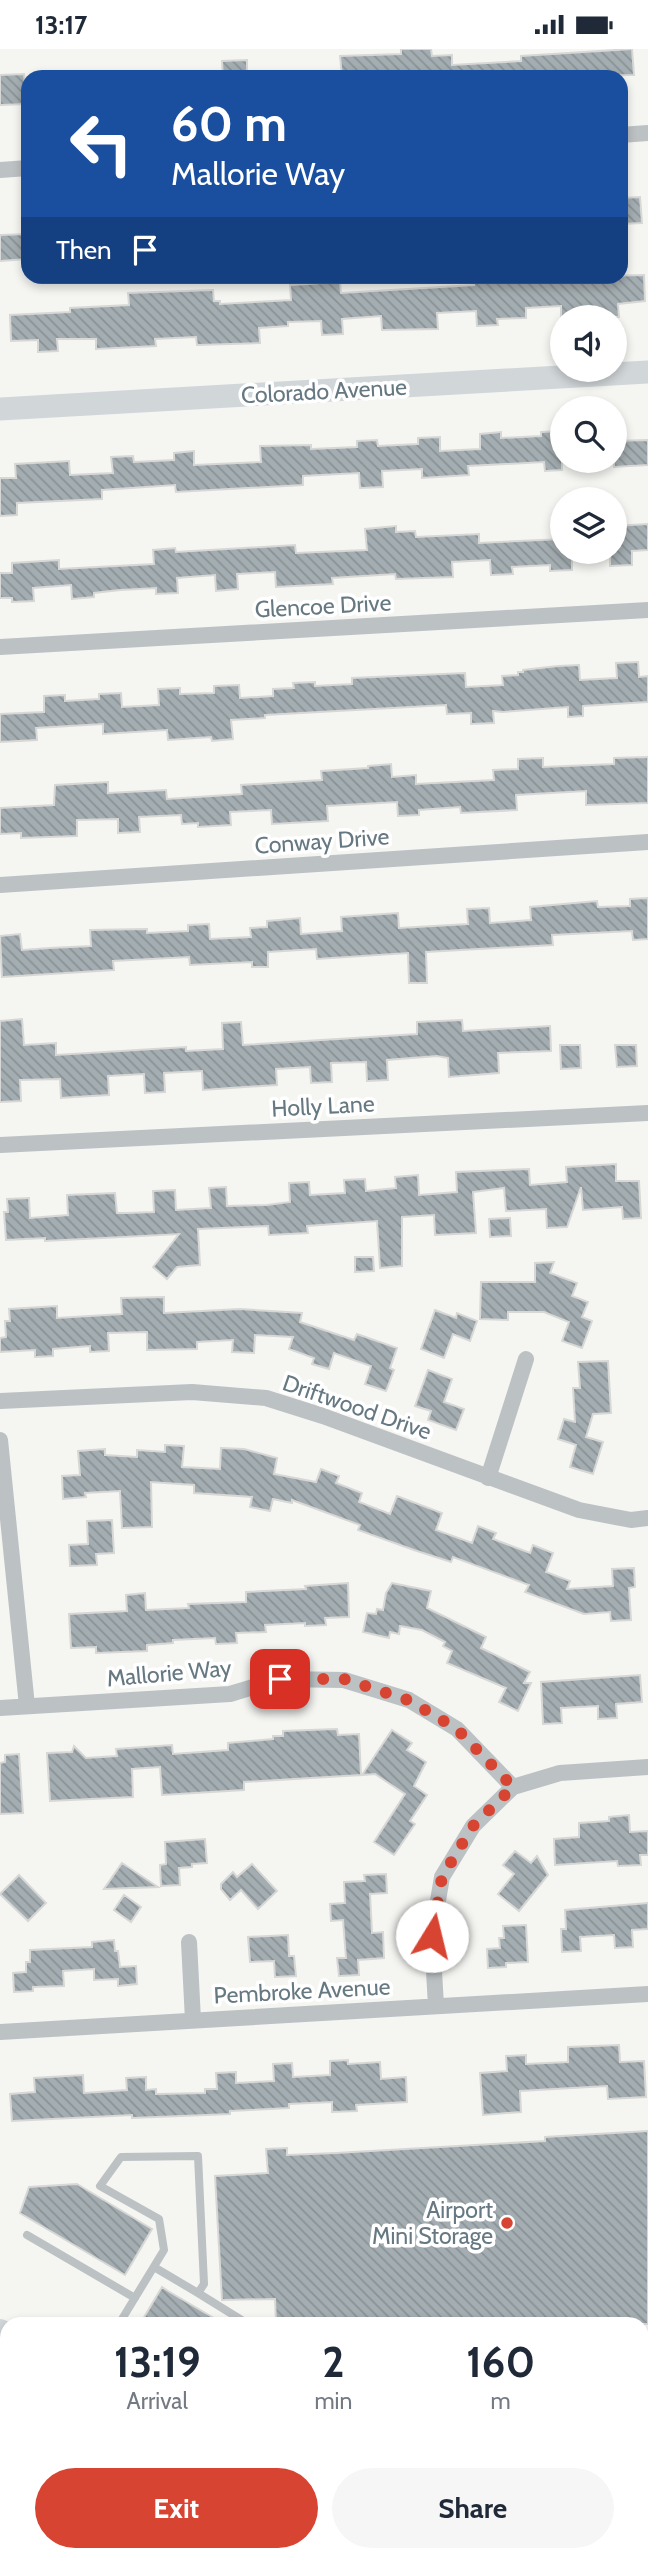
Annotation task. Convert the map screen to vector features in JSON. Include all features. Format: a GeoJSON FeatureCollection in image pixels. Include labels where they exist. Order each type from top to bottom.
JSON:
{"type":"FeatureCollection","features":[{"type":"Feature","properties":{"kind":"street"},"geometry":{"type":"LineString","coordinates":[[628,134],[648,133]]}},
{"type":"Feature","properties":{"kind":"street"},"geometry":{"type":"LineString","coordinates":[[0,170],[21,168]]}},
{"type":"Feature","properties":{"kind":"street","name":"Colorado Avenue"},"geometry":{"type":"LineString","coordinates":[[0,409],[648,372]]}},
{"type":"Feature","properties":{"kind":"street","name":"Glencoe Drive"},"geometry":{"type":"LineString","coordinates":[[0,647],[648,610]]}},
{"type":"Feature","properties":{"kind":"street","name":"Conway Drive"},"geometry":{"type":"LineString","coordinates":[[0,885],[648,842]]}},
{"type":"Feature","properties":{"kind":"street","name":"Holly Lane"},"geometry":{"type":"LineString","coordinates":[[0,1145],[648,1113]]}},
{"type":"Feature","properties":{"kind":"street"},"geometry":{"type":"LineString","coordinates":[[488,1478],[526,1359]]}},
{"type":"Feature","properties":{"kind":"street","name":"Driftwood Drive"},"geometry":{"type":"LineString","coordinates":[[0,1401],[191,1392],[266,1398],[323,1416],[579,1510],[631,1520],[648,1518]]}},
{"type":"Feature","properties":{"kind":"street"},"geometry":{"type":"LineString","coordinates":[[0,1440],[27,1706]]}},
{"type":"Feature","properties":{"kind":"street","name":"Mallorie Way"},"geometry":{"type":"LineString","coordinates":[[0,1708],[230,1694],[280,1679],[344,1679],[408,1700],[457,1729],[513,1787]]}},
{"type":"Feature","properties":{"kind":"street"},"geometry":{"type":"LineString","coordinates":[[436,2006],[432,1936],[442,1877],[473,1826],[513,1787],[561,1773],[648,1767]]}},
{"type":"Feature","properties":{"kind":"street"},"geometry":{"type":"LineString","coordinates":[[189,1942],[193,2020]]}},
{"type":"Feature","properties":{"kind":"street","name":"Pembroke Avenue"},"geometry":{"type":"LineString","coordinates":[[0,2032],[648,1994]]}},
{"type":"Feature","properties":{"kind":"lane"},"geometry":{"type":"LineString","coordinates":[[123,2317],[164,2250],[159,2219],[100,2186],[121,2157],[198,2156],[204,2284],[198,2293]]}},
{"type":"Feature","properties":{"kind":"lane"},"geometry":{"type":"LineString","coordinates":[[27,2235],[135,2298]]}},
{"type":"Feature","properties":{"kind":"lane"},"geometry":{"type":"LineString","coordinates":[[154,2267],[237,2317]]}},
{"type":"Feature","properties":{"kind":"building"},"geometry":{"type":"Polygon","coordinates":[[[401,49],[431,49],[432,56],[452,55],[452,65],[521,61],[521,56],[632,49],[634,75],[628,75],[628,70],[341,70],[340,56],[401,54],[401,49]]]}},
{"type":"Feature","properties":{"kind":"building"},"geometry":{"type":"Polygon","coordinates":[[[247,60],[247,70],[223,70],[222,61],[247,60]]]}},
{"type":"Feature","properties":{"kind":"building"},"geometry":{"type":"Polygon","coordinates":[[[21,74],[21,104],[0,105],[0,75],[21,74]]]}},
{"type":"Feature","properties":{"kind":"building"},"geometry":{"type":"Polygon","coordinates":[[[640,197],[642,223],[628,224],[628,198],[640,197]]]}},
{"type":"Feature","properties":{"kind":"building"},"geometry":{"type":"Polygon","coordinates":[[[21,234],[21,260],[0,261],[0,235],[21,234]]]}},
{"type":"Feature","properties":{"kind":"building"},"geometry":{"type":"Polygon","coordinates":[[[628,275],[644,275],[645,301],[618,305],[550,305],[526,308],[526,318],[497,319],[498,325],[477,326],[476,311],[437,313],[438,329],[382,330],[381,316],[342,319],[343,334],[322,335],[321,321],[288,322],[288,326],[259,328],[260,343],[197,345],[196,337],[155,339],[156,346],[96,349],[96,339],[57,339],[58,351],[38,352],[38,340],[11,341],[10,315],[129,305],[128,293],[213,290],[214,301],[220,301],[220,304],[291,300],[290,285],[307,284],[340,284],[341,293],[474,284],[628,284],[628,275]]]}},
{"type":"Feature","properties":{"kind":"building"},"geometry":{"type":"Polygon","coordinates":[[[501,432],[501,438],[541,436],[541,432],[550,432],[550,471],[545,471],[544,462],[468,466],[469,475],[422,478],[422,469],[382,471],[383,487],[360,488],[359,473],[303,476],[303,485],[176,492],[175,485],[102,490],[102,499],[17,503],[17,515],[0,516],[0,478],[16,478],[15,464],[69,461],[70,475],[113,473],[111,457],[133,456],[134,462],[174,460],[174,453],[194,451],[194,465],[261,462],[260,446],[311,445],[311,449],[357,447],[357,441],[377,440],[378,446],[418,444],[418,438],[440,437],[440,451],[480,449],[480,434],[501,432]]]}},
{"type":"Feature","properties":{"kind":"building"},"geometry":{"type":"Polygon","coordinates":[[[648,440],[648,465],[627,466],[627,441],[648,440]]]}},
{"type":"Feature","properties":{"kind":"building"},"geometry":{"type":"Polygon","coordinates":[[[648,524],[648,550],[632,551],[632,565],[610,566],[627,564],[627,525],[648,524]]]}},
{"type":"Feature","properties":{"kind":"building"},"geometry":{"type":"Polygon","coordinates":[[[396,526],[396,532],[415,531],[416,537],[479,534],[479,543],[550,540],[550,564],[572,564],[572,570],[550,571],[550,565],[512,567],[513,574],[491,575],[490,560],[452,562],[453,577],[396,579],[395,574],[332,578],[333,584],[276,587],[275,572],[237,574],[238,589],[216,591],[215,575],[177,578],[178,593],[156,594],[156,588],[120,590],[72,599],[71,585],[33,588],[34,601],[12,602],[12,598],[0,598],[0,573],[12,573],[12,563],[59,560],[59,569],[154,564],[153,550],[175,548],[176,552],[295,545],[296,553],[367,550],[365,529],[396,526]]]}},
{"type":"Feature","properties":{"kind":"building"},"geometry":{"type":"Polygon","coordinates":[[[638,662],[639,677],[648,676],[648,702],[583,706],[583,716],[568,717],[568,707],[493,711],[494,723],[471,724],[471,713],[447,714],[446,705],[265,715],[265,718],[231,720],[233,739],[212,741],[211,737],[168,740],[167,730],[103,734],[103,724],[36,728],[37,740],[0,742],[0,714],[44,712],[44,696],[65,695],[65,701],[99,699],[99,694],[121,693],[122,707],[159,705],[158,689],[180,688],[180,694],[214,693],[214,686],[239,685],[240,698],[273,696],[273,689],[294,688],[293,683],[315,682],[315,686],[352,684],[352,678],[465,673],[466,687],[503,685],[502,676],[518,675],[518,672],[523,670],[558,666],[579,665],[580,680],[617,678],[616,663],[638,662]]]}},
{"type":"Feature","properties":{"kind":"building"},"geometry":{"type":"Polygon","coordinates":[[[648,757],[648,803],[586,805],[586,791],[516,795],[517,810],[461,813],[460,807],[419,810],[419,815],[398,816],[397,802],[327,806],[328,821],[272,824],[271,810],[230,812],[231,825],[198,827],[198,823],[182,824],[181,815],[139,817],[140,832],[118,833],[118,819],[77,820],[77,836],[21,838],[21,833],[0,834],[0,808],[54,805],[55,785],[108,782],[108,793],[166,790],[167,799],[242,794],[241,785],[322,780],[321,771],[368,766],[391,764],[392,777],[416,775],[416,784],[494,780],[493,770],[518,769],[518,759],[543,758],[543,767],[614,764],[614,758],[648,757]]]}},
{"type":"Feature","properties":{"kind":"building"},"geometry":{"type":"Polygon","coordinates":[[[648,898],[648,939],[633,940],[632,931],[552,935],[553,945],[426,952],[427,983],[409,983],[408,953],[317,959],[316,949],[268,952],[268,967],[252,967],[252,962],[190,965],[189,957],[113,961],[114,970],[2,977],[0,936],[20,934],[22,950],[91,946],[90,930],[147,929],[147,933],[188,931],[188,925],[209,924],[210,939],[251,937],[250,928],[267,927],[267,921],[300,918],[301,934],[342,931],[341,917],[398,913],[399,928],[468,924],[467,909],[489,908],[490,923],[531,920],[530,907],[597,901],[598,907],[630,906],[630,899],[648,898]]]}},
{"type":"Feature","properties":{"kind":"building"},"geometry":{"type":"Polygon","coordinates":[[[22,1019],[24,1045],[56,1043],[56,1055],[186,1047],[186,1051],[223,1049],[222,1023],[241,1022],[243,1045],[417,1034],[417,1022],[462,1020],[463,1031],[550,1026],[551,1051],[498,1053],[499,1073],[449,1077],[448,1058],[437,1056],[387,1060],[388,1080],[367,1081],[366,1062],[331,1063],[332,1082],[311,1083],[310,1067],[276,1069],[277,1085],[203,1090],[202,1071],[164,1073],[165,1092],[145,1093],[144,1074],[108,1076],[109,1095],[61,1098],[60,1079],[20,1080],[21,1101],[0,1102],[0,1021],[22,1019]]]}},
{"type":"Feature","properties":{"kind":"building"},"geometry":{"type":"Polygon","coordinates":[[[560,1045],[580,1045],[581,1068],[561,1069],[560,1045]]]}},
{"type":"Feature","properties":{"kind":"building"},"geometry":{"type":"Polygon","coordinates":[[[615,1045],[636,1045],[637,1066],[617,1067],[615,1045]]]}},
{"type":"Feature","properties":{"kind":"building"},"geometry":{"type":"Polygon","coordinates":[[[616,1164],[616,1181],[639,1181],[641,1218],[623,1219],[622,1207],[583,1210],[581,1187],[567,1227],[547,1228],[546,1209],[506,1211],[504,1188],[473,1192],[476,1233],[435,1235],[434,1215],[402,1217],[402,1266],[380,1268],[377,1221],[307,1226],[308,1233],[269,1235],[268,1226],[198,1229],[200,1265],[177,1267],[167,1279],[153,1267],[179,1234],[45,1241],[45,1238],[6,1240],[4,1212],[8,1212],[7,1199],[29,1198],[30,1218],[68,1215],[67,1195],[115,1193],[117,1213],[154,1212],[153,1191],[175,1190],[176,1210],[211,1208],[209,1188],[226,1187],[227,1206],[267,1205],[290,1202],[289,1183],[309,1182],[310,1195],[345,1193],[344,1180],[365,1179],[366,1191],[396,1188],[395,1177],[418,1175],[419,1195],[457,1192],[456,1172],[529,1169],[530,1185],[567,1182],[566,1167],[616,1164]]]}},
{"type":"Feature","properties":{"kind":"building"},"geometry":{"type":"Polygon","coordinates":[[[510,1218],[511,1236],[490,1237],[489,1219],[510,1218]]]}},
{"type":"Feature","properties":{"kind":"building"},"geometry":{"type":"Polygon","coordinates":[[[355,1257],[373,1257],[374,1271],[355,1272],[355,1257]]]}},
{"type":"Feature","properties":{"kind":"building"},"geometry":{"type":"Polygon","coordinates":[[[554,1262],[550,1273],[577,1283],[572,1296],[588,1302],[582,1317],[592,1321],[582,1348],[562,1341],[569,1322],[544,1312],[508,1312],[508,1320],[480,1319],[481,1282],[535,1282],[535,1263],[554,1262]]]}},
{"type":"Feature","properties":{"kind":"building"},"geometry":{"type":"Polygon","coordinates":[[[164,1297],[164,1313],[240,1309],[302,1313],[300,1322],[354,1340],[357,1334],[397,1348],[390,1368],[394,1370],[386,1391],[365,1384],[371,1366],[334,1353],[329,1369],[312,1364],[314,1358],[289,1349],[293,1337],[255,1335],[254,1353],[232,1352],[233,1340],[197,1342],[197,1349],[147,1350],[147,1332],[108,1333],[109,1351],[90,1352],[90,1346],[53,1349],[53,1356],[35,1357],[35,1350],[0,1352],[0,1338],[6,1337],[5,1321],[10,1321],[9,1309],[57,1306],[57,1318],[122,1314],[121,1298],[164,1297]]]}},
{"type":"Feature","properties":{"kind":"building"},"geometry":{"type":"Polygon","coordinates":[[[435,1310],[456,1318],[457,1313],[477,1321],[470,1341],[453,1334],[444,1358],[421,1349],[435,1310]]]}},
{"type":"Feature","properties":{"kind":"building"},"geometry":{"type":"Polygon","coordinates":[[[608,1361],[611,1413],[593,1414],[586,1437],[603,1442],[593,1474],[570,1467],[576,1445],[558,1439],[564,1419],[575,1422],[573,1388],[580,1388],[578,1362],[608,1361]]]}},
{"type":"Feature","properties":{"kind":"building"},"geometry":{"type":"Polygon","coordinates":[[[428,1370],[452,1379],[444,1402],[464,1409],[456,1430],[428,1420],[431,1411],[415,1406],[428,1370]]]}},
{"type":"Feature","properties":{"kind":"building"},"geometry":{"type":"Polygon","coordinates":[[[165,1445],[184,1446],[182,1467],[220,1469],[221,1448],[244,1449],[277,1458],[274,1474],[316,1482],[321,1469],[339,1476],[336,1483],[362,1493],[359,1502],[390,1514],[397,1496],[442,1513],[436,1530],[472,1543],[478,1526],[496,1533],[493,1539],[530,1553],[533,1545],[553,1553],[546,1572],[570,1581],[567,1589],[613,1586],[612,1569],[634,1568],[635,1587],[629,1588],[631,1620],[611,1621],[610,1612],[584,1614],[525,1592],[529,1585],[453,1557],[451,1562],[358,1530],[360,1525],[292,1500],[292,1503],[273,1499],[270,1511],[250,1507],[252,1497],[194,1493],[194,1485],[151,1482],[152,1527],[122,1528],[120,1491],[85,1493],[86,1497],[63,1499],[62,1476],[80,1475],[78,1451],[105,1449],[105,1455],[137,1457],[137,1450],[165,1452],[165,1445]]]}},
{"type":"Feature","properties":{"kind":"building"},"geometry":{"type":"Polygon","coordinates":[[[112,1520],[114,1553],[96,1554],[97,1565],[70,1566],[69,1545],[88,1544],[87,1521],[112,1520]]]}},
{"type":"Feature","properties":{"kind":"building"},"geometry":{"type":"Polygon","coordinates":[[[348,1583],[349,1617],[325,1618],[326,1625],[265,1625],[266,1632],[236,1633],[237,1643],[216,1644],[215,1638],[173,1640],[173,1643],[147,1645],[147,1651],[96,1653],[96,1647],[71,1648],[69,1614],[127,1611],[126,1595],[145,1593],[146,1610],[189,1608],[188,1604],[246,1602],[246,1592],[306,1589],[305,1586],[348,1583]]]}},
{"type":"Feature","properties":{"kind":"building"},"geometry":{"type":"Polygon","coordinates":[[[392,1583],[431,1591],[427,1608],[486,1637],[481,1648],[530,1672],[524,1683],[531,1683],[518,1711],[499,1702],[506,1688],[447,1663],[452,1651],[443,1646],[445,1642],[422,1630],[400,1626],[399,1634],[390,1632],[389,1638],[363,1632],[367,1613],[376,1614],[377,1609],[383,1610],[386,1593],[392,1583]]]}},
{"type":"Feature","properties":{"kind":"building"},"geometry":{"type":"Polygon","coordinates":[[[640,1675],[642,1702],[616,1704],[617,1718],[598,1719],[598,1706],[561,1708],[562,1723],[543,1724],[541,1682],[640,1675]]]}},
{"type":"Feature","properties":{"kind":"building"},"geometry":{"type":"Polygon","coordinates":[[[337,1729],[338,1735],[359,1734],[361,1775],[244,1782],[244,1790],[162,1795],[160,1767],[132,1769],[133,1797],[50,1801],[47,1753],[72,1752],[74,1746],[86,1758],[117,1756],[116,1749],[172,1745],[173,1754],[228,1750],[228,1743],[273,1739],[273,1736],[283,1736],[283,1731],[337,1729]]]}},
{"type":"Feature","properties":{"kind":"building"},"geometry":{"type":"Polygon","coordinates":[[[392,1730],[412,1743],[407,1750],[426,1762],[414,1786],[427,1795],[410,1821],[415,1824],[394,1855],[374,1842],[405,1794],[375,1774],[362,1775],[392,1730]]]}},
{"type":"Feature","properties":{"kind":"building"},"geometry":{"type":"Polygon","coordinates":[[[19,1754],[23,1813],[0,1814],[0,1763],[5,1762],[5,1755],[19,1754]]]}},
{"type":"Feature","properties":{"kind":"building"},"geometry":{"type":"Polygon","coordinates":[[[629,1815],[630,1832],[648,1831],[648,1855],[640,1855],[641,1865],[618,1866],[617,1861],[555,1865],[554,1839],[579,1837],[579,1823],[609,1821],[609,1817],[629,1815]]]}},
{"type":"Feature","properties":{"kind":"building"},"geometry":{"type":"Polygon","coordinates":[[[205,1839],[207,1863],[179,1868],[180,1885],[161,1886],[160,1865],[166,1864],[165,1842],[205,1839]]]}},
{"type":"Feature","properties":{"kind":"building"},"geometry":{"type":"Polygon","coordinates":[[[515,1851],[531,1863],[537,1856],[548,1875],[519,1911],[498,1894],[514,1874],[503,1865],[515,1851]]]}},
{"type":"Feature","properties":{"kind":"building"},"geometry":{"type":"Polygon","coordinates":[[[122,1863],[158,1887],[104,1889],[122,1863]]]}},
{"type":"Feature","properties":{"kind":"building"},"geometry":{"type":"Polygon","coordinates":[[[252,1864],[277,1891],[258,1909],[241,1890],[230,1900],[221,1889],[221,1884],[233,1872],[237,1877],[252,1864]]]}},
{"type":"Feature","properties":{"kind":"building"},"geometry":{"type":"Polygon","coordinates":[[[386,1874],[387,1893],[370,1894],[372,1933],[383,1932],[384,1958],[358,1960],[359,1975],[339,1976],[337,1958],[346,1958],[343,1920],[331,1921],[330,1904],[345,1903],[344,1882],[365,1881],[364,1875],[386,1874]]]}},
{"type":"Feature","properties":{"kind":"building"},"geometry":{"type":"Polygon","coordinates":[[[19,1875],[46,1903],[28,1921],[0,1894],[19,1875]]]}},
{"type":"Feature","properties":{"kind":"building"},"geometry":{"type":"Polygon","coordinates":[[[124,1895],[141,1907],[131,1922],[114,1910],[124,1895]]]}},
{"type":"Feature","properties":{"kind":"building"},"geometry":{"type":"Polygon","coordinates":[[[648,1903],[648,1929],[632,1930],[633,1947],[615,1948],[614,1935],[580,1937],[581,1951],[562,1952],[561,1929],[566,1929],[565,1910],[648,1903]]]}},
{"type":"Feature","properties":{"kind":"building"},"geometry":{"type":"Polygon","coordinates":[[[526,1925],[528,1962],[506,1963],[506,1967],[488,1968],[487,1949],[500,1948],[499,1938],[504,1938],[503,1926],[526,1925]]]}},
{"type":"Feature","properties":{"kind":"building"},"geometry":{"type":"Polygon","coordinates":[[[288,1935],[289,1956],[294,1956],[296,1976],[275,1977],[274,1961],[250,1962],[248,1937],[288,1935]]]}},
{"type":"Feature","properties":{"kind":"building"},"geometry":{"type":"Polygon","coordinates":[[[114,1940],[120,1967],[136,1966],[137,1984],[118,1986],[118,1979],[94,1980],[94,1969],[63,1971],[64,1986],[33,1987],[33,1991],[14,1992],[13,1973],[26,1972],[26,1962],[30,1962],[30,1950],[92,1947],[92,1942],[114,1940]]]}},
{"type":"Feature","properties":{"kind":"building"},"geometry":{"type":"Polygon","coordinates":[[[619,2045],[620,2062],[644,2061],[646,2097],[608,2099],[607,2086],[520,2091],[521,2112],[483,2115],[480,2073],[507,2071],[506,2056],[526,2055],[526,2064],[568,2062],[568,2047],[619,2045]]]}},
{"type":"Feature","properties":{"kind":"building"},"geometry":{"type":"Polygon","coordinates":[[[348,2060],[348,2064],[380,2062],[381,2079],[406,2077],[407,2102],[356,2105],[357,2111],[332,2112],[332,2102],[289,2104],[289,2108],[230,2111],[230,2114],[132,2118],[132,2115],[12,2121],[10,2094],[35,2092],[34,2078],[83,2075],[84,2093],[127,2090],[126,2078],[146,2077],[146,2090],[156,2089],[156,2094],[205,2093],[205,2089],[217,2089],[216,2073],[236,2072],[236,2083],[274,2081],[273,2064],[292,2063],[293,2077],[330,2075],[330,2061],[348,2060]]]}},
{"type":"Feature","properties":{"kind":"building"},"geometry":{"type":"Polygon","coordinates":[[[648,2131],[648,2317],[276,2317],[275,2299],[222,2300],[215,2176],[268,2173],[266,2149],[287,2148],[287,2155],[336,2153],[545,2141],[545,2137],[648,2131]]]}},
{"type":"Feature","properties":{"kind":"building"},"geometry":{"type":"Polygon","coordinates":[[[77,2184],[152,2229],[125,2275],[20,2213],[29,2187],[77,2184]]]}},
{"type":"Feature","properties":{"kind":"building"},"geometry":{"type":"Polygon","coordinates":[[[162,2287],[212,2317],[144,2317],[162,2287]]]}},
{"type":"Feature","properties":{"kind":"place","name":"Airport Mini Storage"},"geometry":{"type":"Point","coordinates":[507,2223]}},
{"type":"Feature","properties":{"kind":"route"},"geometry":{"type":"LineString","coordinates":[[280,1679],[344,1679],[408,1700],[457,1729],[513,1787],[473,1826],[442,1877],[432,1936]]}}]}
